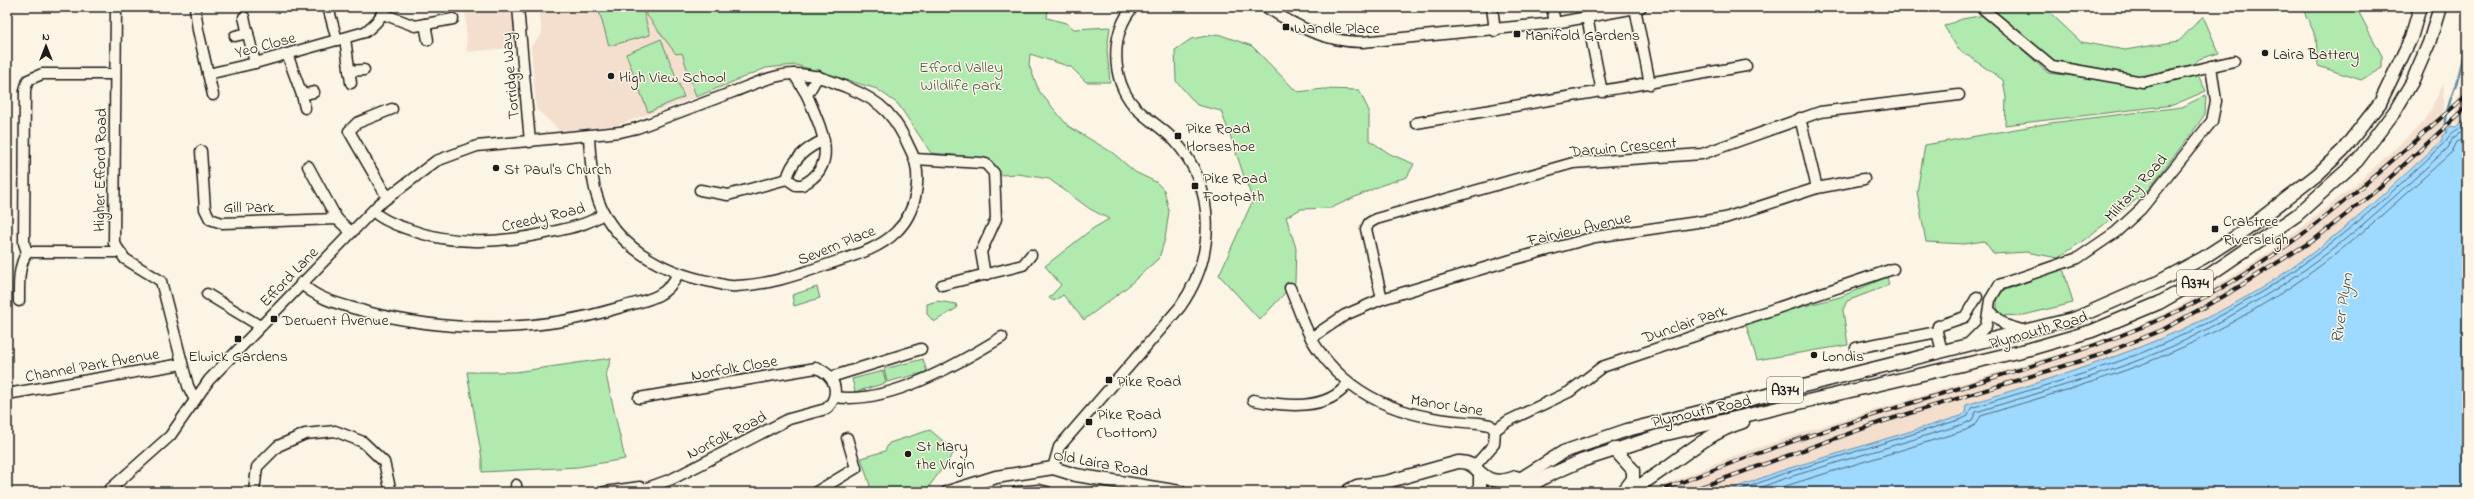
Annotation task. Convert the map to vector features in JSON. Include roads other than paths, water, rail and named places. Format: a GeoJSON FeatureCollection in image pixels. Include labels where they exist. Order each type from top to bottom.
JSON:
{"type":"FeatureCollection","features":[{"type":"Feature","properties":{"kind":"main road","name":"Plymouth Road"},"geometry":{"type":"LineString","coordinates":[[1499,492],[1538,467],[1570,450],[1627,430],[2076,318],[2158,282],[2203,258],[2246,230],[2318,174],[2343,150],[2380,103],[2411,38],[2420,7]]}},
{"type":"Feature","properties":{"kind":"main road","name":"Plymouth Road"},"geometry":{"type":"LineString","coordinates":[[1520,492],[1545,477],[1614,450],[1658,436],[2030,350],[2092,331],[2160,303],[2212,273],[2297,215],[2357,161],[2395,111],[2412,82],[2429,44],[2440,7]]}},
{"type":"Feature","properties":{"kind":"main road"},"geometry":{"type":"LineString","coordinates":[[1628,492],[1658,475],[1711,437],[1735,424],[1834,396]]}},
{"type":"Feature","properties":{"kind":"main road"},"geometry":{"type":"LineString","coordinates":[[1614,450],[1633,470],[1633,479],[1623,492]]}},
{"type":"Feature","properties":{"kind":"main road"},"geometry":{"type":"LineString","coordinates":[[1348,491],[1358,486],[1386,482],[1454,462],[1466,462],[1490,480],[1502,481],[1538,467]]}},
{"type":"Feature","properties":{"kind":"main road","name":"Old Laira Road"},"geometry":{"type":"LineString","coordinates":[[948,492],[996,477],[1053,468],[1076,475],[1180,492]]}},
{"type":"Feature","properties":{"kind":"main road"},"geometry":{"type":"LineString","coordinates":[[1477,471],[1480,492]]}},
{"type":"Feature","properties":{"kind":"main road"},"geometry":{"type":"LineString","coordinates":[[1369,492],[1386,482]]}},
{"type":"Feature","properties":{"kind":"street","name":"Higher Efford Road"},"geometry":{"type":"LineString","coordinates":[[116,7],[112,233],[118,252],[160,281],[188,386],[195,400]]}},
{"type":"Feature","properties":{"kind":"street"},"geometry":{"type":"LineString","coordinates":[[195,7],[213,95]]}},
{"type":"Feature","properties":{"kind":"street"},"geometry":{"type":"LineString","coordinates":[[328,7],[341,39],[351,83]]}},
{"type":"Feature","properties":{"kind":"street","name":"Torridge Way"},"geometry":{"type":"LineString","coordinates":[[518,7],[530,142]]}},
{"type":"Feature","properties":{"kind":"street"},"geometry":{"type":"LineString","coordinates":[[1053,468],[1059,447],[1192,290],[1204,258],[1208,220],[1200,183],[1190,160],[1175,142],[1134,106],[1118,74],[1116,60],[1117,45],[1121,29],[1133,7]]}},
{"type":"Feature","properties":{"kind":"street"},"geometry":{"type":"LineString","coordinates":[[1266,7],[1300,27],[1346,42],[1394,41],[1495,31],[1555,24],[1638,8],[1650,84]]}},
{"type":"Feature","properties":{"kind":"street"},"geometry":{"type":"LineString","coordinates":[[1492,7],[1495,31]]}},
{"type":"Feature","properties":{"kind":"street"},"geometry":{"type":"LineString","coordinates":[[1552,7],[1555,24]]}},
{"type":"Feature","properties":{"kind":"street"},"geometry":{"type":"LineString","coordinates":[[1981,7],[2052,66],[2143,82],[2234,61]]}},
{"type":"Feature","properties":{"kind":"street"},"geometry":{"type":"LineString","coordinates":[[384,11],[415,26],[453,19]]}},
{"type":"Feature","properties":{"kind":"street","name":"Yeo Close"},"geometry":{"type":"LineString","coordinates":[[208,74],[255,63],[365,32],[384,11]]}},
{"type":"Feature","properties":{"kind":"street"},"geometry":{"type":"LineString","coordinates":[[244,17],[255,63]]}},
{"type":"Feature","properties":{"kind":"street"},"geometry":{"type":"LineString","coordinates":[[1587,17],[1602,92]]}},
{"type":"Feature","properties":{"kind":"street"},"geometry":{"type":"LineString","coordinates":[[425,24],[428,40]]}},
{"type":"Feature","properties":{"kind":"street"},"geometry":{"type":"LineString","coordinates":[[235,36],[248,33]]}},
{"type":"Feature","properties":{"kind":"street"},"geometry":{"type":"LineString","coordinates":[[287,54],[302,95],[305,108]]}},
{"type":"Feature","properties":{"kind":"street"},"geometry":{"type":"LineString","coordinates":[[1416,124],[1452,116],[1650,84],[1746,66]]}},
{"type":"Feature","properties":{"kind":"street","name":"Military Road"},"geometry":{"type":"LineString","coordinates":[[1968,344],[1986,326],[1990,311],[1990,300],[1999,285],[2078,258],[2116,232],[2140,209],[2212,121],[2216,101],[2211,66]]}},
{"type":"Feature","properties":{"kind":"street"},"geometry":{"type":"LineString","coordinates":[[349,71],[364,70]]}},
{"type":"Feature","properties":{"kind":"street"},"geometry":{"type":"LineString","coordinates":[[19,301],[19,275],[22,260],[27,252],[24,235],[25,77],[42,74],[115,74]]}},
{"type":"Feature","properties":{"kind":"street"},"geometry":{"type":"LineString","coordinates":[[700,190],[728,195],[787,179],[796,185],[802,185],[817,175],[825,160],[824,140],[807,95],[794,74]]}},
{"type":"Feature","properties":{"kind":"street","name":"Severn Place"},"geometry":{"type":"LineString","coordinates":[[530,142],[589,136],[637,128],[764,81],[794,74],[818,76],[866,95],[887,109],[903,133],[915,159],[916,189],[910,213],[897,232],[871,250],[801,275],[762,284],[734,286],[678,274],[656,265],[627,242],[604,214],[596,195],[589,136]]}},
{"type":"Feature","properties":{"kind":"street"},"geometry":{"type":"LineString","coordinates":[[807,95],[818,76]]}},
{"type":"Feature","properties":{"kind":"street"},"geometry":{"type":"LineString","coordinates":[[302,95],[314,92]]}},
{"type":"Feature","properties":{"kind":"street","name":"Darwin Crescent"},"geometry":{"type":"LineString","coordinates":[[1382,299],[1366,229],[1369,223],[1376,219],[1573,163],[1702,154],[1800,118],[1848,107],[1959,95]]}},
{"type":"Feature","properties":{"kind":"street"},"geometry":{"type":"LineString","coordinates":[[387,197],[348,131],[357,123],[392,108]]}},
{"type":"Feature","properties":{"kind":"street"},"geometry":{"type":"LineString","coordinates":[[1800,118],[1817,188]]}},
{"type":"Feature","properties":{"kind":"street"},"geometry":{"type":"LineString","coordinates":[[787,179],[792,168],[806,148],[824,140]]}},
{"type":"Feature","properties":{"kind":"street","name":"Efford Lane"},"geometry":{"type":"LineString","coordinates":[[107,492],[170,436],[209,380],[301,283],[387,197],[436,161],[454,153],[476,146],[530,142]]}},
{"type":"Feature","properties":{"kind":"street","name":"Gill Park"},"geometry":{"type":"LineString","coordinates":[[201,151],[205,208],[210,219],[222,223],[337,218]]}},
{"type":"Feature","properties":{"kind":"street"},"geometry":{"type":"LineString","coordinates":[[915,159],[982,163],[986,164],[994,173],[996,219],[981,252],[985,275]]}},
{"type":"Feature","properties":{"kind":"street"},"geometry":{"type":"LineString","coordinates":[[308,166],[337,218],[351,232]]}},
{"type":"Feature","properties":{"kind":"street","name":"Fairview Avenue"},"geometry":{"type":"LineString","coordinates":[[1311,338],[1345,315],[1382,299],[1595,237],[1725,218],[1817,188],[1864,179]]}},
{"type":"Feature","properties":{"kind":"street","name":"Creedy Road"},"geometry":{"type":"LineString","coordinates":[[373,211],[392,223],[416,232],[474,242],[517,240],[588,223],[604,214]]}},
{"type":"Feature","properties":{"kind":"street"},"geometry":{"type":"LineString","coordinates":[[27,252],[118,252]]}},
{"type":"Feature","properties":{"kind":"street"},"geometry":{"type":"LineString","coordinates":[[942,285],[1023,265],[1031,255]]}},
{"type":"Feature","properties":{"kind":"street","name":"Dunclair Park"},"geometry":{"type":"LineString","coordinates":[[1495,430],[1508,421],[1569,392],[1602,367],[1893,269]]}},
{"type":"Feature","properties":{"kind":"street"},"geometry":{"type":"LineString","coordinates":[[301,283],[309,291],[325,300],[362,310],[410,322],[476,328],[564,322],[605,312],[666,292],[678,274]]}},
{"type":"Feature","properties":{"kind":"street","name":"Manor Lane"},"geometry":{"type":"LineString","coordinates":[[1290,288],[1311,338],[1331,365],[1348,383],[1390,407],[1412,415],[1490,425],[1495,430],[1494,444],[1477,471]]}},
{"type":"Feature","properties":{"kind":"street"},"geometry":{"type":"LineString","coordinates":[[207,294],[260,326]]}},
{"type":"Feature","properties":{"kind":"street"},"geometry":{"type":"LineString","coordinates":[[1942,351],[1937,332],[1938,326],[1966,317],[1977,297]]}},
{"type":"Feature","properties":{"kind":"street"},"geometry":{"type":"LineString","coordinates":[[1990,311],[2005,325],[2028,331]]}},
{"type":"Feature","properties":{"kind":"street"},"geometry":{"type":"LineString","coordinates":[[1856,348],[1937,332]]}},
{"type":"Feature","properties":{"kind":"street"},"geometry":{"type":"LineString","coordinates":[[921,349],[831,377],[835,397],[859,399],[914,383],[944,372],[1002,337]]}},
{"type":"Feature","properties":{"kind":"street","name":"Channel Park Avenue"},"geometry":{"type":"LineString","coordinates":[[7,394],[182,364]]}},
{"type":"Feature","properties":{"kind":"street","name":"Norfolk Close"},"geometry":{"type":"LineString","coordinates":[[640,398],[816,368],[824,371],[831,377]]}},
{"type":"Feature","properties":{"kind":"street"},"geometry":{"type":"LineString","coordinates":[[1253,400],[1293,406],[1306,405],[1334,396],[1343,390],[1348,383]]}},
{"type":"Feature","properties":{"kind":"street","name":"Norfolk Road"},"geometry":{"type":"LineString","coordinates":[[605,492],[640,487],[645,490],[789,419],[826,409],[835,397]]}},
{"type":"Feature","properties":{"kind":"street"},"geometry":{"type":"LineString","coordinates":[[254,492],[257,468],[278,446],[305,434],[335,431],[363,442],[384,462],[391,492]]}},
{"type":"Feature","properties":{"kind":"street"},"geometry":{"type":"LineString","coordinates":[[816,492],[856,468],[847,438]]}},
{"type":"Feature","properties":{"kind":"street"},"geometry":{"type":"LineString","coordinates":[[1017,492],[1039,490],[1047,492]]}},
{"type":"Feature","properties":{"kind":"water","name":"River Plym"},"geometry":{"type":"Polygon","coordinates":[[[2467,117],[2467,492],[1724,492],[1780,471],[1961,416],[1965,413],[1966,405],[2095,364],[2178,331],[2219,312],[2258,290],[2315,251],[2370,205],[2442,141],[2442,136],[2451,126],[2456,127],[2467,117]]]}},
{"type":"Feature","properties":{"kind":"waterway"},"geometry":{"type":"LineString","coordinates":[[2446,132],[2447,111],[2460,73],[2467,32]]}},
{"type":"Feature","properties":{"kind":"railway"},"geometry":{"type":"LineString","coordinates":[[1658,492],[1737,461],[1817,433],[2113,339],[2190,305],[2228,284],[2301,236],[2401,153],[2467,95]]}},
{"type":"Feature","properties":{"kind":"railway"},"geometry":{"type":"LineString","coordinates":[[1687,492],[1881,422],[2103,354],[2162,330],[2224,296],[2315,239],[2372,194],[2467,107]]}},
{"type":"Feature","properties":{"kind":"place","name":"Wandle Place"},"geometry":{"type":"Point","coordinates":[1286,27]}},
{"type":"Feature","properties":{"kind":"place","name":"Manifold Gardens"},"geometry":{"type":"Point","coordinates":[1517,34]}},
{"type":"Feature","properties":{"kind":"place","name":"Laira Battery"},"geometry":{"type":"Point","coordinates":[2265,53]}},
{"type":"Feature","properties":{"kind":"place","name":"High View School"},"geometry":{"type":"Point","coordinates":[611,76]}},
{"type":"Feature","properties":{"kind":"place","name":"Pike Road Horseshoe"},"geometry":{"type":"Point","coordinates":[1178,136]}},
{"type":"Feature","properties":{"kind":"place","name":"St Paul's Church"},"geometry":{"type":"Point","coordinates":[496,168]}},
{"type":"Feature","properties":{"kind":"place","name":"Pike Road Footpath"},"geometry":{"type":"Point","coordinates":[1195,186]}},
{"type":"Feature","properties":{"kind":"place","name":"Crabtree Riversleigh"},"geometry":{"type":"Point","coordinates":[2215,229]}},
{"type":"Feature","properties":{"kind":"place","name":"Derwent Avenue"},"geometry":{"type":"Point","coordinates":[274,319]}},
{"type":"Feature","properties":{"kind":"place","name":"Elwick Gardens"},"geometry":{"type":"Point","coordinates":[238,339]}},
{"type":"Feature","properties":{"kind":"place","name":"Londis"},"geometry":{"type":"Point","coordinates":[1814,355]}},
{"type":"Feature","properties":{"kind":"place","name":"Pike Road"},"geometry":{"type":"Point","coordinates":[1109,380]}},
{"type":"Feature","properties":{"kind":"place","name":"Pike Road (bottom)"},"geometry":{"type":"Point","coordinates":[1089,422]}},
{"type":"Feature","properties":{"kind":"place","name":"St Mary the Virgin"},"geometry":{"type":"Point","coordinates":[908,454]}},
{"type":"Feature","properties":{"kind":"park label","name":"Efford Valley Wildlife park"},"geometry":{"type":"Point","coordinates":[961,75]}}]}
